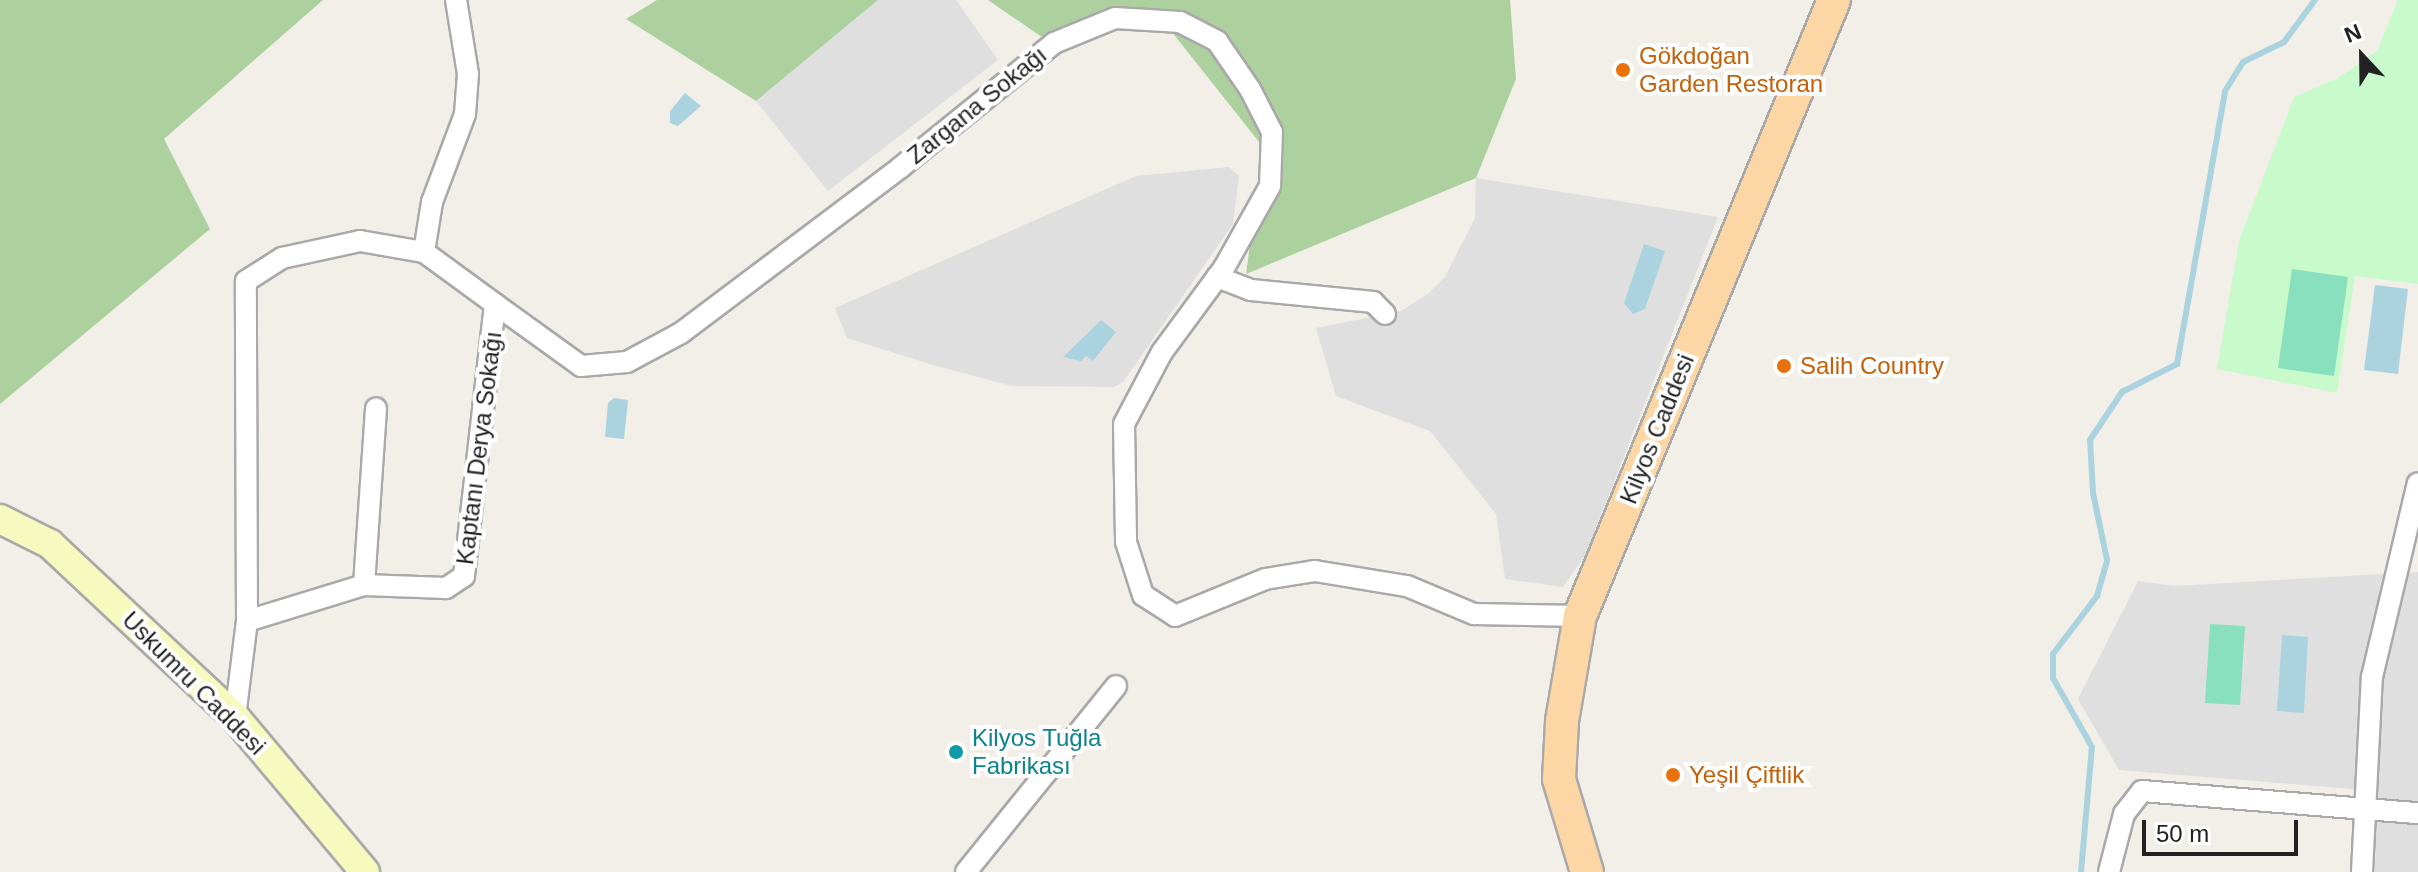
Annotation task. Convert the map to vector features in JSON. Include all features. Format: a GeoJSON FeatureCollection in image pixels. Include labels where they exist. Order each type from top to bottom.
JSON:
{"type":"FeatureCollection","features":[{"type":"Feature","properties":{"kind":"main road","name":"Kilyos Caddesi"},"geometry":{"type":"LineString","coordinates":[[1587,872],[1559,779],[1562,721],[1580,616],[1834,0]]}},
{"type":"Feature","properties":{"kind":"main road","name":"Uskumru Caddesi"},"geometry":{"type":"LineString","coordinates":[[0,519],[50,544],[235,717],[365,872]]}},
{"type":"Feature","properties":{"kind":"street"},"geometry":{"type":"LineString","coordinates":[[424,252],[432,202],[465,114],[468,74],[456,0]]}},
{"type":"Feature","properties":{"kind":"street","name":"Zargana Sokağı"},"geometry":{"type":"LineString","coordinates":[[495,304],[581,366],[627,362],[681,333],[901,167],[1054,43],[1115,18],[1180,22],[1217,41],[1272,132],[1270,186],[1217,277],[1162,352],[1124,424],[1126,542],[1143,595],[1175,616],[1265,579],[1315,571],[1407,586],[1474,614],[1580,616]]}},
{"type":"Feature","properties":{"kind":"street","name":"Kaptanı Derya Sokağı"},"geometry":{"type":"LineString","coordinates":[[235,717],[247,621],[246,281],[282,258],[360,241],[424,252],[495,304],[464,576],[446,588],[364,585],[247,621]]}},
{"type":"Feature","properties":{"kind":"street"},"geometry":{"type":"LineString","coordinates":[[1217,277],[1251,290],[1373,302],[1385,314]]}},
{"type":"Feature","properties":{"kind":"street"},"geometry":{"type":"LineString","coordinates":[[364,585],[376,408]]}},
{"type":"Feature","properties":{"kind":"street"},"geometry":{"type":"LineString","coordinates":[[2362,872],[2362,810],[2372,677],[2418,483]]}},
{"type":"Feature","properties":{"kind":"street"},"geometry":{"type":"LineString","coordinates":[[966,872],[1116,686]]}},
{"type":"Feature","properties":{"kind":"street"},"geometry":{"type":"LineString","coordinates":[[2109,872],[2124,814],[2142,791],[2418,813]]}},
{"type":"Feature","properties":{"kind":"shaded area"},"geometry":{"type":"Polygon","coordinates":[[[878,0],[956,0],[998,60],[828,191],[756,101],[878,0]]]}},
{"type":"Feature","properties":{"kind":"shaded area"},"geometry":{"type":"Polygon","coordinates":[[[1229,167],[1239,176],[1233,224],[1123,382],[1114,387],[1012,386],[847,338],[835,308],[1136,176],[1229,167]]]}},
{"type":"Feature","properties":{"kind":"shaded area"},"geometry":{"type":"Polygon","coordinates":[[[1476,178],[1718,217],[1585,556],[1563,587],[1505,579],[1496,514],[1430,431],[1336,396],[1316,328],[1401,311],[1429,293],[1445,277],[1475,218],[1476,178]]]}},
{"type":"Feature","properties":{"kind":"shaded area"},"geometry":{"type":"Polygon","coordinates":[[[2418,572],[2418,872],[2375,872],[2377,791],[2119,770],[2078,699],[2138,581],[2175,586],[2418,572]]]}},
{"type":"Feature","properties":{"kind":"green space"},"geometry":{"type":"Polygon","coordinates":[[[0,0],[323,0],[164,139],[210,229],[0,404],[0,0]]]}},
{"type":"Feature","properties":{"kind":"green space"},"geometry":{"type":"Polygon","coordinates":[[[657,0],[878,0],[756,101],[626,19],[657,0]]]}},
{"type":"Feature","properties":{"kind":"green space"},"geometry":{"type":"Polygon","coordinates":[[[988,0],[1510,0],[1516,79],[1476,178],[1246,274],[1263,147],[1156,12],[1052,44],[988,0]]]}},
{"type":"Feature","properties":{"kind":"green space"},"geometry":{"type":"Polygon","coordinates":[[[2398,0],[2418,0],[2418,284],[2355,276],[2337,393],[2217,369],[2239,241],[2294,97],[2338,78],[2377,51],[2398,0]]]}},
{"type":"Feature","properties":{"kind":"green space"},"geometry":{"type":"Polygon","coordinates":[[[2292,269],[2348,277],[2334,376],[2278,368],[2292,269]]]}},
{"type":"Feature","properties":{"kind":"green space"},"geometry":{"type":"Polygon","coordinates":[[[2210,624],[2245,626],[2240,705],[2205,703],[2210,624]]]}},
{"type":"Feature","properties":{"kind":"water"},"geometry":{"type":"Polygon","coordinates":[[[685,93],[701,106],[678,126],[670,123],[670,111],[685,93]]]}},
{"type":"Feature","properties":{"kind":"water"},"geometry":{"type":"Polygon","coordinates":[[[1644,244],[1665,251],[1645,309],[1633,314],[1624,303],[1644,244]]]}},
{"type":"Feature","properties":{"kind":"water"},"geometry":{"type":"Polygon","coordinates":[[[2375,285],[2408,289],[2398,374],[2364,370],[2375,285]]]}},
{"type":"Feature","properties":{"kind":"water"},"geometry":{"type":"Polygon","coordinates":[[[1101,320],[1116,332],[1093,361],[1086,356],[1081,361],[1063,357],[1101,320]]]}},
{"type":"Feature","properties":{"kind":"water"},"geometry":{"type":"Polygon","coordinates":[[[614,398],[628,400],[624,439],[605,437],[608,403],[614,398]]]}},
{"type":"Feature","properties":{"kind":"water"},"geometry":{"type":"Polygon","coordinates":[[[2282,635],[2308,637],[2304,713],[2277,711],[2282,635]]]}},
{"type":"Feature","properties":{"kind":"waterway"},"geometry":{"type":"LineString","coordinates":[[2081,872],[2092,747],[2053,678],[2053,654],[2097,596],[2107,560],[2093,493],[2090,440],[2122,392],[2177,364],[2225,91],[2243,62],[2284,42],[2315,0]]}},
{"type":"Feature","properties":{"kind":"place","name":"Gökdoğan Garden Restoran"},"geometry":{"type":"Point","coordinates":[1623,70]}},
{"type":"Feature","properties":{"kind":"place","name":"Salih Country"},"geometry":{"type":"Point","coordinates":[1784,366]}},
{"type":"Feature","properties":{"kind":"place","name":"Kilyos Tuğla Fabrikası"},"geometry":{"type":"Point","coordinates":[956,752]}},
{"type":"Feature","properties":{"kind":"place","name":"Yeşil Çiftlik"},"geometry":{"type":"Point","coordinates":[1673,775]}}]}
